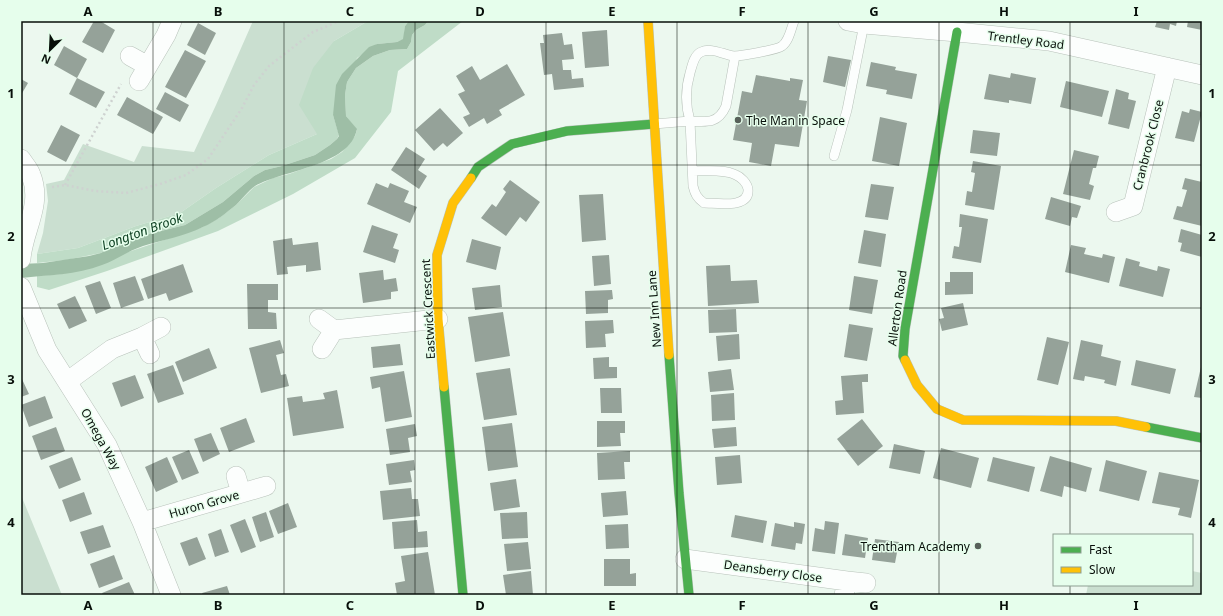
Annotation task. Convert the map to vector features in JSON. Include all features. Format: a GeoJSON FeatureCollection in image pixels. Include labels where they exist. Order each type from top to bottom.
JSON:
{"type":"FeatureCollection","features":[{"type":"Feature","properties":{"kind":"street"},"geometry":{"type":"LineString","coordinates":[[137,75],[166,34],[172,21]]}},
{"type":"Feature","properties":{"kind":"street","name":"New Inn Lane"},"geometry":{"type":"LineString","coordinates":[[648,21],[670,366],[689,595]]}},
{"type":"Feature","properties":{"kind":"street","name":"Trentley Road"},"geometry":{"type":"LineString","coordinates":[[856,23],[1049,41],[1202,75]]}},
{"type":"Feature","properties":{"kind":"street","name":"Allerton Road"},"geometry":{"type":"LineString","coordinates":[[957,32],[905,329],[903,356],[917,385],[937,409],[964,420],[1116,421],[1202,438]]}},
{"type":"Feature","properties":{"kind":"street"},"geometry":{"type":"LineString","coordinates":[[130,56],[137,75]]}},
{"type":"Feature","properties":{"kind":"street","name":"Cranbrook Close"},"geometry":{"type":"LineString","coordinates":[[1131,211],[1167,67]]}},
{"type":"Feature","properties":{"kind":"street","name":"Eastwick Crescent"},"geometry":{"type":"LineString","coordinates":[[463,595],[438,319],[436,254],[453,203],[478,167],[512,144],[567,132],[654,124]]}},
{"type":"Feature","properties":{"kind":"street"},"geometry":{"type":"LineString","coordinates":[[21,159],[31,174],[35,196],[32,218],[23,242],[21,258]]}},
{"type":"Feature","properties":{"kind":"street","name":"Omega Way"},"geometry":{"type":"LineString","coordinates":[[21,287],[47,350],[68,381],[107,445],[142,522],[171,595]]}},
{"type":"Feature","properties":{"kind":"street"},"geometry":{"type":"LineString","coordinates":[[319,319],[334,330],[438,319]]}},
{"type":"Feature","properties":{"kind":"street"},"geometry":{"type":"LineString","coordinates":[[68,381],[112,348],[142,337],[161,327]]}},
{"type":"Feature","properties":{"kind":"street"},"geometry":{"type":"LineString","coordinates":[[322,349],[334,330]]}},
{"type":"Feature","properties":{"kind":"street"},"geometry":{"type":"LineString","coordinates":[[142,337],[150,354]]}},
{"type":"Feature","properties":{"kind":"street","name":"Huron Grove"},"geometry":{"type":"LineString","coordinates":[[142,522],[239,485],[266,486]]}},
{"type":"Feature","properties":{"kind":"street","name":"Deansberry Close"},"geometry":{"type":"LineString","coordinates":[[685,559],[845,588],[866,583]]}},
{"type":"Feature","properties":{"kind":"lane"},"geometry":{"type":"LineString","coordinates":[[693,171],[727,172],[737,175],[744,180],[748,187],[748,193],[745,199],[740,203],[704,203],[696,196],[693,186],[690,121],[686,108],[686,95],[687,82],[694,60],[698,54],[708,50],[735,56],[783,46],[787,40],[794,21]]}},
{"type":"Feature","properties":{"kind":"lane"},"geometry":{"type":"LineString","coordinates":[[834,156],[847,110],[856,23]]}},
{"type":"Feature","properties":{"kind":"lane"},"geometry":{"type":"LineString","coordinates":[[654,124],[690,121],[709,122],[718,117],[726,106],[735,56]]}},
{"type":"Feature","properties":{"kind":"path"},"geometry":{"type":"LineString","coordinates":[[137,75],[65,186],[95,191],[126,192],[160,184],[186,175],[208,159],[242,108],[254,85],[269,66],[313,32],[339,21]]}},
{"type":"Feature","properties":{"kind":"shaded area"},"geometry":{"type":"Polygon","coordinates":[[[253,21],[368,21],[334,41],[317,134],[269,155],[216,188],[180,213],[136,226],[78,248],[37,254],[43,233],[48,201],[46,184],[64,180],[83,144],[134,162],[142,146],[194,152],[253,21]]]}},
{"type":"Feature","properties":{"kind":"shaded area"},"geometry":{"type":"Polygon","coordinates":[[[368,21],[409,21],[405,26],[404,39],[397,42],[377,44],[357,58],[333,115],[339,135],[330,145],[315,155],[265,170],[254,176],[223,202],[185,225],[149,234],[110,248],[101,253],[66,260],[37,263],[37,254],[78,248],[136,226],[180,213],[216,188],[269,155],[317,134],[299,105],[313,68],[334,41],[368,21]]]}},
{"type":"Feature","properties":{"kind":"shaded area"},"geometry":{"type":"Polygon","coordinates":[[[409,21],[428,21],[412,35],[411,42],[407,49],[390,50],[373,56],[356,68],[347,82],[345,95],[346,116],[357,129],[352,141],[342,151],[329,159],[267,180],[255,186],[236,205],[212,223],[196,230],[143,246],[107,263],[82,271],[21,278],[21,264],[43,263],[89,256],[101,253],[110,248],[149,234],[185,225],[223,202],[254,176],[265,170],[315,155],[330,145],[339,136],[333,115],[336,85],[342,74],[369,47],[377,44],[397,42],[403,39],[405,26],[409,21]]]}},
{"type":"Feature","properties":{"kind":"shaded area"},"geometry":{"type":"Polygon","coordinates":[[[428,21],[463,21],[398,71],[391,112],[355,158],[293,194],[218,231],[49,290],[37,287],[37,276],[62,274],[203,227],[219,218],[236,205],[254,187],[273,178],[331,159],[342,152],[355,136],[357,130],[346,116],[345,95],[347,82],[356,68],[373,56],[390,50],[407,49],[411,42],[412,35],[428,21]]]}},
{"type":"Feature","properties":{"kind":"shaded area"},"geometry":{"type":"Polygon","coordinates":[[[21,495],[62,595],[21,595],[21,495]]]}},
{"type":"Feature","properties":{"kind":"shaded area"},"geometry":{"type":"Polygon","coordinates":[[[1193,571],[1202,573],[1202,595],[1086,595],[1088,586],[1193,586],[1193,571]]]}},
{"type":"Feature","properties":{"kind":"building"},"geometry":{"type":"Polygon","coordinates":[[[94,21],[100,21],[115,30],[103,53],[82,42],[94,21]]]}},
{"type":"Feature","properties":{"kind":"building"},"geometry":{"type":"Polygon","coordinates":[[[1157,21],[1177,21],[1176,26],[1170,24],[1169,30],[1155,27],[1157,21]]]}},
{"type":"Feature","properties":{"kind":"building"},"geometry":{"type":"Polygon","coordinates":[[[1188,21],[1202,21],[1202,30],[1187,27],[1188,21]]]}},
{"type":"Feature","properties":{"kind":"building"},"geometry":{"type":"Polygon","coordinates":[[[198,23],[216,33],[205,55],[187,45],[198,23]]]}},
{"type":"Feature","properties":{"kind":"building"},"geometry":{"type":"Polygon","coordinates":[[[607,30],[609,66],[585,68],[582,32],[607,30]]]}},
{"type":"Feature","properties":{"kind":"building"},"geometry":{"type":"Polygon","coordinates":[[[562,33],[564,45],[572,44],[574,59],[562,60],[563,70],[571,70],[572,79],[583,78],[584,87],[554,90],[552,74],[544,75],[540,43],[544,43],[543,35],[562,33]]]}},
{"type":"Feature","properties":{"kind":"building"},"geometry":{"type":"Polygon","coordinates":[[[64,46],[87,59],[77,78],[54,65],[64,46]]]}},
{"type":"Feature","properties":{"kind":"building"},"geometry":{"type":"Polygon","coordinates":[[[185,50],[206,61],[186,98],[165,87],[185,50]]]}},
{"type":"Feature","properties":{"kind":"building"},"geometry":{"type":"Polygon","coordinates":[[[828,56],[851,60],[845,87],[823,82],[828,56]]]}},
{"type":"Feature","properties":{"kind":"building"},"geometry":{"type":"Polygon","coordinates":[[[871,62],[896,67],[895,70],[917,74],[912,99],[886,94],[887,90],[866,86],[871,62]]]}},
{"type":"Feature","properties":{"kind":"building"},"geometry":{"type":"Polygon","coordinates":[[[507,64],[525,95],[499,110],[502,115],[487,124],[484,118],[469,127],[463,117],[470,114],[458,94],[465,91],[456,76],[472,66],[480,80],[507,64]]]}},
{"type":"Feature","properties":{"kind":"building"},"geometry":{"type":"Polygon","coordinates":[[[1011,73],[1036,78],[1031,104],[1009,100],[1009,103],[984,99],[989,74],[1010,78],[1011,73]]]}},
{"type":"Feature","properties":{"kind":"building"},"geometry":{"type":"Polygon","coordinates":[[[756,75],[790,81],[790,78],[803,80],[799,100],[807,101],[799,147],[775,144],[771,166],[749,162],[752,143],[733,140],[742,91],[752,93],[756,75]]]}},
{"type":"Feature","properties":{"kind":"building"},"geometry":{"type":"Polygon","coordinates":[[[77,78],[105,92],[96,108],[69,94],[77,78]]]}},
{"type":"Feature","properties":{"kind":"building"},"geometry":{"type":"Polygon","coordinates":[[[21,79],[28,83],[21,95],[21,79]]]}},
{"type":"Feature","properties":{"kind":"building"},"geometry":{"type":"Polygon","coordinates":[[[1066,81],[1109,91],[1102,117],[1060,107],[1066,81]]]}},
{"type":"Feature","properties":{"kind":"building"},"geometry":{"type":"Polygon","coordinates":[[[1116,89],[1129,93],[1128,99],[1136,101],[1129,129],[1108,124],[1116,89]]]}},
{"type":"Feature","properties":{"kind":"building"},"geometry":{"type":"Polygon","coordinates":[[[165,92],[189,105],[180,122],[156,109],[165,92]]]}},
{"type":"Feature","properties":{"kind":"building"},"geometry":{"type":"Polygon","coordinates":[[[127,97],[163,117],[153,134],[117,115],[127,97]]]}},
{"type":"Feature","properties":{"kind":"building"},"geometry":{"type":"Polygon","coordinates":[[[440,108],[463,133],[447,147],[443,143],[434,151],[415,130],[440,108]]]}},
{"type":"Feature","properties":{"kind":"building"},"geometry":{"type":"Polygon","coordinates":[[[1190,109],[1202,112],[1194,142],[1175,138],[1182,111],[1189,113],[1190,109]]]}},
{"type":"Feature","properties":{"kind":"building"},"geometry":{"type":"Polygon","coordinates":[[[880,117],[907,123],[899,166],[872,161],[880,117]]]}},
{"type":"Feature","properties":{"kind":"building"},"geometry":{"type":"Polygon","coordinates":[[[61,125],[80,135],[66,162],[47,152],[61,125]]]}},
{"type":"Feature","properties":{"kind":"building"},"geometry":{"type":"Polygon","coordinates":[[[973,130],[1000,133],[997,156],[970,153],[973,130]]]}},
{"type":"Feature","properties":{"kind":"building"},"geometry":{"type":"Polygon","coordinates":[[[406,147],[425,159],[418,170],[427,176],[419,189],[391,170],[406,147]]]}},
{"type":"Feature","properties":{"kind":"building"},"geometry":{"type":"Polygon","coordinates":[[[1074,150],[1099,156],[1096,168],[1093,168],[1089,184],[1094,186],[1090,200],[1063,194],[1074,150]]]}},
{"type":"Feature","properties":{"kind":"building"},"geometry":{"type":"Polygon","coordinates":[[[973,161],[1001,166],[994,210],[965,205],[967,191],[972,192],[975,173],[971,172],[973,161]]]}},
{"type":"Feature","properties":{"kind":"building"},"geometry":{"type":"Polygon","coordinates":[[[1185,178],[1202,182],[1202,226],[1173,219],[1177,206],[1182,207],[1187,190],[1182,189],[1185,178]]]}},
{"type":"Feature","properties":{"kind":"building"},"geometry":{"type":"Polygon","coordinates":[[[510,180],[540,202],[526,222],[520,217],[506,236],[481,218],[492,204],[496,207],[506,192],[503,189],[510,180]]]}},
{"type":"Feature","properties":{"kind":"building"},"geometry":{"type":"Polygon","coordinates":[[[376,183],[388,188],[390,183],[409,191],[404,202],[417,207],[410,223],[367,204],[376,183]]]}},
{"type":"Feature","properties":{"kind":"building"},"geometry":{"type":"Polygon","coordinates":[[[871,184],[894,187],[888,220],[865,217],[871,184]]]}},
{"type":"Feature","properties":{"kind":"building"},"geometry":{"type":"Polygon","coordinates":[[[603,194],[606,240],[582,242],[579,195],[603,194]]]}},
{"type":"Feature","properties":{"kind":"building"},"geometry":{"type":"Polygon","coordinates":[[[1051,197],[1081,206],[1077,218],[1072,217],[1070,226],[1045,219],[1051,197]]]}},
{"type":"Feature","properties":{"kind":"building"},"geometry":{"type":"Polygon","coordinates":[[[960,214],[988,219],[981,263],[952,258],[954,246],[959,247],[962,227],[959,227],[960,214]]]}},
{"type":"Feature","properties":{"kind":"building"},"geometry":{"type":"Polygon","coordinates":[[[372,225],[398,234],[393,248],[399,250],[395,263],[363,252],[372,225]]]}},
{"type":"Feature","properties":{"kind":"building"},"geometry":{"type":"Polygon","coordinates":[[[1181,229],[1202,235],[1202,257],[1180,251],[1182,243],[1178,242],[1181,229]]]}},
{"type":"Feature","properties":{"kind":"building"},"geometry":{"type":"Polygon","coordinates":[[[864,230],[886,234],[881,267],[858,263],[864,230]]]}},
{"type":"Feature","properties":{"kind":"building"},"geometry":{"type":"Polygon","coordinates":[[[292,238],[293,245],[318,242],[321,270],[306,272],[306,265],[287,267],[288,274],[277,275],[273,241],[292,238]]]}},
{"type":"Feature","properties":{"kind":"building"},"geometry":{"type":"Polygon","coordinates":[[[472,239],[501,247],[496,270],[466,262],[472,239]]]}},
{"type":"Feature","properties":{"kind":"building"},"geometry":{"type":"Polygon","coordinates":[[[1071,245],[1086,248],[1084,254],[1102,258],[1103,254],[1115,257],[1109,283],[1065,272],[1071,245]]]}},
{"type":"Feature","properties":{"kind":"building"},"geometry":{"type":"Polygon","coordinates":[[[609,255],[611,284],[594,286],[592,256],[609,255]]]}},
{"type":"Feature","properties":{"kind":"building"},"geometry":{"type":"Polygon","coordinates":[[[1126,258],[1140,262],[1139,266],[1157,271],[1158,266],[1170,269],[1163,297],[1119,286],[1126,258]]]}},
{"type":"Feature","properties":{"kind":"building"},"geometry":{"type":"Polygon","coordinates":[[[183,264],[193,292],[169,301],[166,293],[148,299],[141,279],[183,264]]]}},
{"type":"Feature","properties":{"kind":"building"},"geometry":{"type":"Polygon","coordinates":[[[730,265],[731,281],[757,280],[759,303],[708,306],[706,266],[730,265]]]}},
{"type":"Feature","properties":{"kind":"building"},"geometry":{"type":"Polygon","coordinates":[[[383,270],[384,280],[396,278],[398,291],[391,292],[391,299],[363,303],[359,273],[383,270]]]}},
{"type":"Feature","properties":{"kind":"building"},"geometry":{"type":"Polygon","coordinates":[[[950,272],[973,272],[973,294],[945,295],[945,282],[950,282],[950,272]]]}},
{"type":"Feature","properties":{"kind":"building"},"geometry":{"type":"Polygon","coordinates":[[[135,276],[144,300],[121,308],[113,283],[135,276]]]}},
{"type":"Feature","properties":{"kind":"building"},"geometry":{"type":"Polygon","coordinates":[[[854,276],[878,280],[872,314],[849,310],[854,276]]]}},
{"type":"Feature","properties":{"kind":"building"},"geometry":{"type":"Polygon","coordinates":[[[100,281],[111,308],[96,314],[85,286],[100,281]]]}},
{"type":"Feature","properties":{"kind":"building"},"geometry":{"type":"Polygon","coordinates":[[[247,284],[278,284],[278,300],[268,300],[268,312],[276,313],[277,329],[248,329],[247,284]]]}},
{"type":"Feature","properties":{"kind":"building"},"geometry":{"type":"Polygon","coordinates":[[[500,285],[502,307],[475,310],[472,288],[500,285]]]}},
{"type":"Feature","properties":{"kind":"building"},"geometry":{"type":"Polygon","coordinates":[[[612,290],[613,299],[608,300],[608,313],[586,314],[585,291],[612,290]]]}},
{"type":"Feature","properties":{"kind":"building"},"geometry":{"type":"Polygon","coordinates":[[[75,296],[87,321],[69,329],[57,304],[75,296]]]}},
{"type":"Feature","properties":{"kind":"building"},"geometry":{"type":"Polygon","coordinates":[[[963,303],[968,325],[942,331],[939,319],[944,318],[941,308],[963,303]]]}},
{"type":"Feature","properties":{"kind":"building"},"geometry":{"type":"Polygon","coordinates":[[[736,309],[737,332],[709,333],[708,310],[736,309]]]}},
{"type":"Feature","properties":{"kind":"building"},"geometry":{"type":"Polygon","coordinates":[[[503,312],[510,356],[475,362],[468,317],[503,312]]]}},
{"type":"Feature","properties":{"kind":"building"},"geometry":{"type":"Polygon","coordinates":[[[613,320],[614,333],[605,334],[606,347],[586,348],[585,321],[613,320]]]}},
{"type":"Feature","properties":{"kind":"building"},"geometry":{"type":"Polygon","coordinates":[[[849,324],[873,328],[867,361],[844,357],[849,324]]]}},
{"type":"Feature","properties":{"kind":"building"},"geometry":{"type":"Polygon","coordinates":[[[739,334],[740,359],[718,361],[716,336],[739,334]]]}},
{"type":"Feature","properties":{"kind":"building"},"geometry":{"type":"Polygon","coordinates":[[[1047,337],[1069,342],[1058,385],[1037,380],[1047,337]]]}},
{"type":"Feature","properties":{"kind":"building"},"geometry":{"type":"Polygon","coordinates":[[[280,340],[284,353],[276,355],[281,375],[286,374],[289,386],[261,393],[249,348],[280,340]]]}},
{"type":"Feature","properties":{"kind":"building"},"geometry":{"type":"Polygon","coordinates":[[[1081,340],[1103,345],[1101,356],[1121,361],[1116,386],[1104,383],[1105,380],[1085,376],[1084,381],[1073,379],[1081,340]]]}},
{"type":"Feature","properties":{"kind":"building"},"geometry":{"type":"Polygon","coordinates":[[[400,344],[403,365],[373,368],[371,347],[400,344]]]}},
{"type":"Feature","properties":{"kind":"building"},"geometry":{"type":"Polygon","coordinates":[[[209,348],[217,368],[183,382],[175,362],[209,348]]]}},
{"type":"Feature","properties":{"kind":"building"},"geometry":{"type":"Polygon","coordinates":[[[609,357],[609,367],[617,367],[617,378],[594,379],[593,358],[609,357]]]}},
{"type":"Feature","properties":{"kind":"building"},"geometry":{"type":"Polygon","coordinates":[[[1136,360],[1176,369],[1170,394],[1131,385],[1136,360]]]}},
{"type":"Feature","properties":{"kind":"building"},"geometry":{"type":"Polygon","coordinates":[[[173,365],[184,394],[158,403],[147,374],[173,365]]]}},
{"type":"Feature","properties":{"kind":"building"},"geometry":{"type":"Polygon","coordinates":[[[1202,367],[1202,398],[1194,397],[1202,367]]]}},
{"type":"Feature","properties":{"kind":"building"},"geometry":{"type":"Polygon","coordinates":[[[510,368],[517,415],[484,420],[476,373],[510,368]]]}},
{"type":"Feature","properties":{"kind":"building"},"geometry":{"type":"Polygon","coordinates":[[[731,369],[734,390],[710,392],[708,372],[731,369]]]}},
{"type":"Feature","properties":{"kind":"building"},"geometry":{"type":"Polygon","coordinates":[[[404,371],[412,417],[385,422],[380,387],[372,389],[370,377],[404,371]]]}},
{"type":"Feature","properties":{"kind":"building"},"geometry":{"type":"Polygon","coordinates":[[[868,374],[868,382],[862,382],[864,413],[836,415],[835,401],[843,400],[841,376],[868,374]]]}},
{"type":"Feature","properties":{"kind":"building"},"geometry":{"type":"Polygon","coordinates":[[[135,375],[144,398],[121,407],[112,383],[135,375]]]}},
{"type":"Feature","properties":{"kind":"building"},"geometry":{"type":"Polygon","coordinates":[[[21,377],[29,394],[21,397],[21,377]]]}},
{"type":"Feature","properties":{"kind":"building"},"geometry":{"type":"Polygon","coordinates":[[[600,388],[621,388],[622,413],[601,413],[600,388]]]}},
{"type":"Feature","properties":{"kind":"building"},"geometry":{"type":"Polygon","coordinates":[[[337,390],[344,428],[293,436],[287,398],[302,396],[303,402],[325,399],[323,393],[337,390]]]}},
{"type":"Feature","properties":{"kind":"building"},"geometry":{"type":"Polygon","coordinates":[[[734,393],[735,420],[712,421],[711,395],[734,393]]]}},
{"type":"Feature","properties":{"kind":"building"},"geometry":{"type":"Polygon","coordinates":[[[45,396],[53,418],[29,427],[21,405],[45,396]]]}},
{"type":"Feature","properties":{"kind":"building"},"geometry":{"type":"Polygon","coordinates":[[[246,418],[255,442],[229,452],[220,428],[246,418]]]}},
{"type":"Feature","properties":{"kind":"building"},"geometry":{"type":"Polygon","coordinates":[[[862,419],[883,446],[858,466],[837,439],[862,419]]]}},
{"type":"Feature","properties":{"kind":"building"},"geometry":{"type":"Polygon","coordinates":[[[597,421],[625,421],[625,433],[620,433],[621,446],[597,447],[597,421]]]}},
{"type":"Feature","properties":{"kind":"building"},"geometry":{"type":"Polygon","coordinates":[[[512,423],[518,467],[488,471],[482,427],[512,423]]]}},
{"type":"Feature","properties":{"kind":"building"},"geometry":{"type":"Polygon","coordinates":[[[415,424],[417,436],[408,438],[410,452],[390,455],[386,429],[415,424]]]}},
{"type":"Feature","properties":{"kind":"building"},"geometry":{"type":"Polygon","coordinates":[[[56,427],[65,451],[41,460],[32,436],[56,427]]]}},
{"type":"Feature","properties":{"kind":"building"},"geometry":{"type":"Polygon","coordinates":[[[736,427],[737,446],[714,448],[712,429],[736,427]]]}},
{"type":"Feature","properties":{"kind":"building"},"geometry":{"type":"Polygon","coordinates":[[[211,433],[220,454],[203,462],[194,439],[211,433]]]}},
{"type":"Feature","properties":{"kind":"building"},"geometry":{"type":"Polygon","coordinates":[[[894,444],[925,451],[920,474],[889,468],[894,444]]]}},
{"type":"Feature","properties":{"kind":"building"},"geometry":{"type":"Polygon","coordinates":[[[941,448],[979,458],[971,488],[933,478],[941,448]]]}},
{"type":"Feature","properties":{"kind":"building"},"geometry":{"type":"Polygon","coordinates":[[[189,450],[199,473],[182,480],[172,457],[189,450]]]}},
{"type":"Feature","properties":{"kind":"building"},"geometry":{"type":"Polygon","coordinates":[[[630,451],[630,462],[624,462],[625,479],[598,480],[597,453],[630,451]]]}},
{"type":"Feature","properties":{"kind":"building"},"geometry":{"type":"Polygon","coordinates":[[[740,455],[742,483],[717,485],[715,457],[740,455]]]}},
{"type":"Feature","properties":{"kind":"building"},"geometry":{"type":"Polygon","coordinates":[[[1050,456],[1092,468],[1086,492],[1064,486],[1062,497],[1040,491],[1050,456]]]}},
{"type":"Feature","properties":{"kind":"building"},"geometry":{"type":"Polygon","coordinates":[[[72,457],[81,480],[59,489],[49,466],[72,457]]]}},
{"type":"Feature","properties":{"kind":"building"},"geometry":{"type":"Polygon","coordinates":[[[167,457],[178,482],[156,492],[145,467],[167,457]]]}},
{"type":"Feature","properties":{"kind":"building"},"geometry":{"type":"Polygon","coordinates":[[[993,457],[1035,467],[1029,492],[987,481],[993,457]]]}},
{"type":"Feature","properties":{"kind":"building"},"geometry":{"type":"Polygon","coordinates":[[[414,460],[415,470],[410,471],[412,482],[389,485],[386,464],[414,460]]]}},
{"type":"Feature","properties":{"kind":"building"},"geometry":{"type":"Polygon","coordinates":[[[1106,460],[1147,471],[1139,501],[1099,491],[1106,460]]]}},
{"type":"Feature","properties":{"kind":"building"},"geometry":{"type":"Polygon","coordinates":[[[1159,472],[1199,480],[1191,518],[1178,515],[1180,508],[1152,503],[1159,472]]]}},
{"type":"Feature","properties":{"kind":"building"},"geometry":{"type":"Polygon","coordinates":[[[516,479],[520,507],[494,511],[490,483],[516,479]]]}},
{"type":"Feature","properties":{"kind":"building"},"geometry":{"type":"Polygon","coordinates":[[[411,488],[412,499],[418,499],[420,516],[383,520],[380,491],[411,488]]]}},
{"type":"Feature","properties":{"kind":"building"},"geometry":{"type":"Polygon","coordinates":[[[626,491],[628,515],[603,517],[601,493],[626,491]]]}},
{"type":"Feature","properties":{"kind":"building"},"geometry":{"type":"Polygon","coordinates":[[[84,492],[92,514],[70,522],[62,500],[84,492]]]}},
{"type":"Feature","properties":{"kind":"building"},"geometry":{"type":"Polygon","coordinates":[[[288,503],[297,527],[278,534],[269,511],[288,503]]]}},
{"type":"Feature","properties":{"kind":"building"},"geometry":{"type":"Polygon","coordinates":[[[266,512],[274,537],[260,542],[252,517],[266,512]]]}},
{"type":"Feature","properties":{"kind":"building"},"geometry":{"type":"Polygon","coordinates":[[[527,512],[528,538],[502,539],[500,513],[527,512]]]}},
{"type":"Feature","properties":{"kind":"building"},"geometry":{"type":"Polygon","coordinates":[[[735,515],[767,521],[763,543],[731,537],[735,515]]]}},
{"type":"Feature","properties":{"kind":"building"},"geometry":{"type":"Polygon","coordinates":[[[245,519],[256,547],[241,553],[230,525],[245,519]]]}},
{"type":"Feature","properties":{"kind":"building"},"geometry":{"type":"Polygon","coordinates":[[[417,520],[418,532],[427,531],[428,547],[394,549],[392,522],[417,520]]]}},
{"type":"Feature","properties":{"kind":"building"},"geometry":{"type":"Polygon","coordinates":[[[825,521],[839,523],[835,554],[812,551],[815,528],[824,530],[825,521]]]}},
{"type":"Feature","properties":{"kind":"building"},"geometry":{"type":"Polygon","coordinates":[[[794,522],[805,524],[802,544],[796,543],[795,550],[771,546],[775,523],[794,527],[794,522]]]}},
{"type":"Feature","properties":{"kind":"building"},"geometry":{"type":"Polygon","coordinates":[[[628,524],[629,548],[606,549],[605,525],[628,524]]]}},
{"type":"Feature","properties":{"kind":"building"},"geometry":{"type":"Polygon","coordinates":[[[103,525],[111,547],[88,554],[80,532],[103,525]]]}},
{"type":"Feature","properties":{"kind":"building"},"geometry":{"type":"Polygon","coordinates":[[[221,529],[229,552],[215,557],[208,534],[221,529]]]}},
{"type":"Feature","properties":{"kind":"building"},"geometry":{"type":"Polygon","coordinates":[[[845,534],[868,538],[865,558],[842,555],[845,534]]]}},
{"type":"Feature","properties":{"kind":"building"},"geometry":{"type":"Polygon","coordinates":[[[197,537],[206,559],[189,566],[180,543],[197,537]]]}},
{"type":"Feature","properties":{"kind":"building"},"geometry":{"type":"Polygon","coordinates":[[[875,539],[899,542],[895,563],[872,560],[875,539]]]}},
{"type":"Feature","properties":{"kind":"building"},"geometry":{"type":"Polygon","coordinates":[[[528,542],[531,569],[507,571],[504,544],[528,542]]]}},
{"type":"Feature","properties":{"kind":"building"},"geometry":{"type":"Polygon","coordinates":[[[428,552],[435,595],[397,595],[395,583],[405,581],[401,556],[428,552]]]}},
{"type":"Feature","properties":{"kind":"building"},"geometry":{"type":"Polygon","coordinates":[[[114,555],[123,579],[99,588],[90,564],[114,555]]]}},
{"type":"Feature","properties":{"kind":"building"},"geometry":{"type":"Polygon","coordinates":[[[604,559],[630,559],[630,574],[636,573],[636,586],[604,586],[604,559]]]}},
{"type":"Feature","properties":{"kind":"building"},"geometry":{"type":"Polygon","coordinates":[[[531,571],[533,595],[506,595],[503,575],[531,571]]]}},
{"type":"Feature","properties":{"kind":"building"},"geometry":{"type":"Polygon","coordinates":[[[129,582],[135,595],[103,595],[102,593],[129,582]]]}},
{"type":"Feature","properties":{"kind":"building"},"geometry":{"type":"Polygon","coordinates":[[[227,586],[230,595],[203,595],[202,593],[227,586]]]}},
{"type":"Feature","properties":{"kind":"traffic: fast"},"geometry":{"type":"LineString","coordinates":[[905,360],[903,356],[905,329],[957,32]]}},
{"type":"Feature","properties":{"kind":"traffic: fast"},"geometry":{"type":"LineString","coordinates":[[471,178],[478,167],[512,144],[567,131],[654,124]]}},
{"type":"Feature","properties":{"kind":"traffic: fast"},"geometry":{"type":"LineString","coordinates":[[669,355],[679,493],[689,595]]}},
{"type":"Feature","properties":{"kind":"traffic: fast"},"geometry":{"type":"LineString","coordinates":[[444,387],[463,595]]}},
{"type":"Feature","properties":{"kind":"traffic: fast"},"geometry":{"type":"LineString","coordinates":[[1146,427],[1202,438]]}},
{"type":"Feature","properties":{"kind":"traffic: slow"},"geometry":{"type":"LineString","coordinates":[[648,21],[669,355]]}},
{"type":"Feature","properties":{"kind":"traffic: slow"},"geometry":{"type":"LineString","coordinates":[[444,387],[438,319],[437,255],[453,203],[471,178]]}},
{"type":"Feature","properties":{"kind":"traffic: slow"},"geometry":{"type":"LineString","coordinates":[[905,360],[917,385],[937,409],[963,420],[1116,421],[1146,427]]}},
{"type":"Feature","properties":{"kind":"place","name":"The Man in Space"},"geometry":{"type":"Point","coordinates":[738,120]}},
{"type":"Feature","properties":{"kind":"place","name":"Trentham Academy"},"geometry":{"type":"Point","coordinates":[978,546]}},
{"type":"Feature","properties":{"kind":"water label","name":"Longton Brook"},"geometry":{"type":"Point","coordinates":[142,231]}}]}
